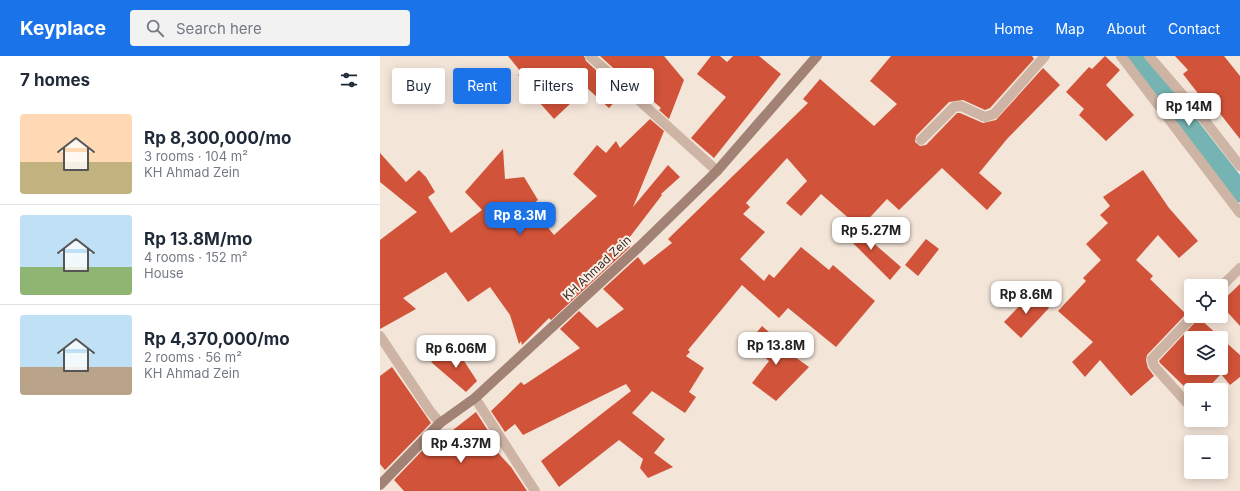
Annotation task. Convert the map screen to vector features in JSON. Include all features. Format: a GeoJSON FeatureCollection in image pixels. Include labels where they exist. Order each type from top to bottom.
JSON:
{"type":"FeatureCollection","features":[{"type":"Feature","properties":{"kind":"street"},"geometry":{"type":"LineString","coordinates":[[590,56],[717,171]]}},
{"type":"Feature","properties":{"kind":"street","name":"KH Ahmad Zein"},"geometry":{"type":"LineString","coordinates":[[380,485],[440,423],[475,398],[639,247],[717,171],[817,56]]}},
{"type":"Feature","properties":{"kind":"street"},"geometry":{"type":"LineString","coordinates":[[921,140],[954,107],[961,106],[982,116],[989,117],[1045,56]]}},
{"type":"Feature","properties":{"kind":"street"},"geometry":{"type":"LineString","coordinates":[[1121,56],[1240,213]]}},
{"type":"Feature","properties":{"kind":"street"},"geometry":{"type":"LineString","coordinates":[[1149,56],[1206,122],[1240,166]]}},
{"type":"Feature","properties":{"kind":"street"},"geometry":{"type":"LineString","coordinates":[[1228,280],[1240,268]]}},
{"type":"Feature","properties":{"kind":"street"},"geometry":{"type":"LineString","coordinates":[[1184,399],[1154,366],[1152,359],[1186,323]]}},
{"type":"Feature","properties":{"kind":"street"},"geometry":{"type":"LineString","coordinates":[[380,336],[430,412],[440,423]]}},
{"type":"Feature","properties":{"kind":"street"},"geometry":{"type":"LineString","coordinates":[[475,398],[535,491]]}},
{"type":"Feature","properties":{"kind":"building"},"geometry":{"type":"Polygon","coordinates":[[[508,56],[584,56],[586,61],[596,70],[596,96],[588,89],[588,68],[519,68],[519,70],[508,56]]]}},
{"type":"Feature","properties":{"kind":"building"},"geometry":{"type":"Polygon","coordinates":[[[600,56],[664,56],[684,80],[669,119],[659,110],[661,108],[654,102],[654,68],[613,68],[600,56]]]}},
{"type":"Feature","properties":{"kind":"building"},"geometry":{"type":"Polygon","coordinates":[[[711,56],[720,56],[727,62],[733,56],[759,56],[781,74],[714,158],[691,138],[726,97],[697,74],[711,56]]]}},
{"type":"Feature","properties":{"kind":"building"},"geometry":{"type":"Polygon","coordinates":[[[891,56],[1032,56],[1034,59],[990,108],[985,110],[963,100],[949,102],[916,136],[915,142],[920,146],[926,145],[957,113],[983,123],[996,120],[1043,68],[1060,85],[1007,139],[979,173],[1002,193],[987,210],[942,168],[899,210],[887,199],[860,228],[821,194],[801,216],[786,203],[807,181],[787,158],[746,203],[750,207],[743,214],[765,232],[740,259],[764,281],[769,274],[774,278],[801,247],[829,270],[833,265],[875,301],[836,347],[788,308],[779,318],[742,285],[688,350],[690,352],[686,356],[704,368],[689,392],[696,397],[685,413],[652,391],[632,413],[665,439],[654,453],[673,467],[648,478],[640,468],[643,459],[619,440],[559,487],[541,461],[631,391],[626,384],[523,435],[515,424],[505,432],[491,411],[521,382],[524,385],[580,348],[560,329],[579,311],[597,328],[624,309],[603,289],[638,257],[644,265],[672,243],[668,239],[808,103],[803,99],[820,79],[874,126],[897,104],[870,81],[891,56]]]}},
{"type":"Feature","properties":{"kind":"building"},"geometry":{"type":"Polygon","coordinates":[[[1105,56],[1120,70],[1106,85],[1134,115],[1106,141],[1079,115],[1084,109],[1066,92],[1089,67],[1092,69],[1105,56]]]}},
{"type":"Feature","properties":{"kind":"building"},"geometry":{"type":"Polygon","coordinates":[[[1175,56],[1224,56],[1240,76],[1240,139],[1214,106],[1210,109],[1183,74],[1188,70],[1175,56]]]}},
{"type":"Feature","properties":{"kind":"building"},"geometry":{"type":"Polygon","coordinates":[[[541,104],[570,104],[554,119],[541,104]]]}},
{"type":"Feature","properties":{"kind":"building"},"geometry":{"type":"Polygon","coordinates":[[[605,104],[613,104],[609,108],[605,104]]]}},
{"type":"Feature","properties":{"kind":"building"},"geometry":{"type":"Polygon","coordinates":[[[650,119],[664,131],[633,207],[668,165],[680,177],[661,194],[662,195],[626,242],[630,247],[551,320],[549,318],[522,345],[521,341],[519,344],[510,315],[490,287],[468,302],[446,272],[403,298],[416,309],[380,329],[380,240],[417,212],[380,182],[380,153],[406,182],[419,170],[426,177],[435,192],[428,197],[451,233],[482,210],[465,192],[503,149],[505,179],[524,177],[538,200],[530,206],[554,235],[597,196],[573,174],[597,145],[606,153],[616,141],[620,148],[650,119]]]}},
{"type":"Feature","properties":{"kind":"building"},"geometry":{"type":"Polygon","coordinates":[[[1143,170],[1169,208],[1198,241],[1179,258],[1158,235],[1136,260],[1153,276],[1150,279],[1184,312],[1184,316],[1147,355],[1146,360],[1148,368],[1154,376],[1131,396],[1100,360],[1085,377],[1072,362],[1093,342],[1058,311],[1086,281],[1083,278],[1101,260],[1086,244],[1108,223],[1100,215],[1110,206],[1103,197],[1143,170]]]}},
{"type":"Feature","properties":{"kind":"building"},"geometry":{"type":"Polygon","coordinates":[[[848,221],[901,267],[890,280],[840,230],[848,221]]]}},
{"type":"Feature","properties":{"kind":"building"},"geometry":{"type":"Polygon","coordinates":[[[926,239],[939,249],[918,276],[905,265],[926,239]]]}},
{"type":"Feature","properties":{"kind":"building"},"geometry":{"type":"Polygon","coordinates":[[[1240,284],[1240,326],[1228,313],[1228,295],[1240,284]]]}},
{"type":"Feature","properties":{"kind":"building"},"geometry":{"type":"Polygon","coordinates":[[[1032,293],[1049,308],[1021,338],[1004,322],[1032,293]]]}},
{"type":"Feature","properties":{"kind":"building"},"geometry":{"type":"Polygon","coordinates":[[[1194,323],[1205,323],[1213,331],[1187,331],[1194,323]]]}},
{"type":"Feature","properties":{"kind":"building"},"geometry":{"type":"Polygon","coordinates":[[[762,326],[777,339],[774,342],[809,367],[776,401],[752,383],[769,361],[748,343],[762,326]]]}},
{"type":"Feature","properties":{"kind":"building"},"geometry":{"type":"Polygon","coordinates":[[[1184,334],[1184,375],[1220,375],[1213,383],[1184,383],[1184,386],[1159,361],[1184,334]]]}},
{"type":"Feature","properties":{"kind":"building"},"geometry":{"type":"Polygon","coordinates":[[[1228,344],[1240,355],[1240,377],[1230,385],[1222,375],[1228,375],[1228,344]]]}},
{"type":"Feature","properties":{"kind":"building"},"geometry":{"type":"Polygon","coordinates":[[[455,347],[477,381],[466,392],[431,362],[455,347]]]}},
{"type":"Feature","properties":{"kind":"building"},"geometry":{"type":"Polygon","coordinates":[[[392,367],[431,423],[385,470],[380,464],[380,376],[392,367]]]}},
{"type":"Feature","properties":{"kind":"building"},"geometry":{"type":"Polygon","coordinates":[[[476,412],[494,440],[489,443],[511,467],[527,491],[404,491],[394,480],[440,432],[444,437],[476,412]]]}},
{"type":"Feature","properties":{"kind":"waterway"},"geometry":{"type":"LineString","coordinates":[[1134,56],[1240,192]]}}]}
